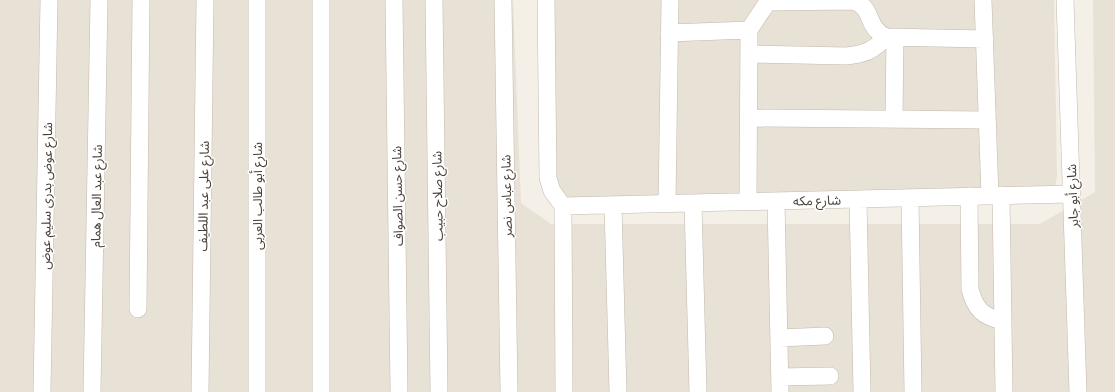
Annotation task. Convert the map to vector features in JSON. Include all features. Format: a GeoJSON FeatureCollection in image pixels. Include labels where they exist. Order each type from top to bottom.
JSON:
{"type":"FeatureCollection","features":[{"type":"Feature","properties":{"kind":"street","name":"شارع عوض بدرى سليم عوض"},"geometry":{"type":"LineString","coordinates":[[42,392],[49,0]]}},
{"type":"Feature","properties":{"kind":"street","name":"شارع عبد العال همام"},"geometry":{"type":"LineString","coordinates":[[92,392],[99,0]]}},
{"type":"Feature","properties":{"kind":"street"},"geometry":{"type":"LineString","coordinates":[[138,309],[141,0]]}},
{"type":"Feature","properties":{"kind":"street","name":"شارع على عبد اللطيف"},"geometry":{"type":"LineString","coordinates":[[200,392],[205,0]]}},
{"type":"Feature","properties":{"kind":"street","name":"شارع أبو طالب العربى"},"geometry":{"type":"LineString","coordinates":[[256,0],[257,392]]}},
{"type":"Feature","properties":{"kind":"street"},"geometry":{"type":"LineString","coordinates":[[321,0],[321,392]]}},
{"type":"Feature","properties":{"kind":"street","name":"شارع حسن الصواف"},"geometry":{"type":"LineString","coordinates":[[394,0],[400,392]]}},
{"type":"Feature","properties":{"kind":"street","name":"شارع صلاح حبيب"},"geometry":{"type":"LineString","coordinates":[[434,0],[440,392]]}},
{"type":"Feature","properties":{"kind":"street","name":"شارع عباس نصر"},"geometry":{"type":"LineString","coordinates":[[503,0],[509,392]]}},
{"type":"Feature","properties":{"kind":"street"},"geometry":{"type":"LineString","coordinates":[[546,0],[548,178],[552,191],[563,206],[564,392]]}},
{"type":"Feature","properties":{"kind":"street"},"geometry":{"type":"LineString","coordinates":[[666,204],[670,0]]}},
{"type":"Feature","properties":{"kind":"street"},"geometry":{"type":"LineString","coordinates":[[983,0],[987,120],[995,196],[1003,321],[1004,392]]}},
{"type":"Feature","properties":{"kind":"street","name":"شارع أبو جابر"},"geometry":{"type":"LineString","coordinates":[[1065,0],[1078,392]]}},
{"type":"Feature","properties":{"kind":"street"},"geometry":{"type":"LineString","coordinates":[[748,202],[749,30],[769,1],[848,1],[858,3],[866,10],[874,29],[880,34],[891,37],[985,39]]}},
{"type":"Feature","properties":{"kind":"street"},"geometry":{"type":"LineString","coordinates":[[669,33],[749,30]]}},
{"type":"Feature","properties":{"kind":"street"},"geometry":{"type":"LineString","coordinates":[[749,54],[846,56],[861,54],[875,48],[891,37]]}},
{"type":"Feature","properties":{"kind":"street"},"geometry":{"type":"LineString","coordinates":[[891,37],[894,119]]}},
{"type":"Feature","properties":{"kind":"street"},"geometry":{"type":"LineString","coordinates":[[749,118],[987,120]]}},
{"type":"Feature","properties":{"kind":"street","name":"شارع مكه"},"geometry":{"type":"LineString","coordinates":[[563,206],[1072,194]]}},
{"type":"Feature","properties":{"kind":"street"},"geometry":{"type":"LineString","coordinates":[[969,196],[970,289],[972,299],[977,308],[984,315],[1003,321]]}},
{"type":"Feature","properties":{"kind":"street"},"geometry":{"type":"LineString","coordinates":[[910,198],[913,392]]}},
{"type":"Feature","properties":{"kind":"street"},"geometry":{"type":"LineString","coordinates":[[858,199],[862,392]]}},
{"type":"Feature","properties":{"kind":"street"},"geometry":{"type":"LineString","coordinates":[[776,201],[780,385],[830,376]]}},
{"type":"Feature","properties":{"kind":"street"},"geometry":{"type":"LineString","coordinates":[[693,203],[698,392]]}},
{"type":"Feature","properties":{"kind":"street"},"geometry":{"type":"LineString","coordinates":[[612,205],[618,392]]}},
{"type":"Feature","properties":{"kind":"street"},"geometry":{"type":"LineString","coordinates":[[779,338],[825,336]]}},
{"type":"Feature","properties":{"kind":"shaded area"},"geometry":{"type":"Polygon","coordinates":[[[0,0],[513,0],[521,203],[551,224],[1040,224],[1095,192],[1093,0],[1115,0],[1115,392],[0,392],[0,0]]]}},
{"type":"Feature","properties":{"kind":"shaded area"},"geometry":{"type":"Polygon","coordinates":[[[542,0],[1054,0],[1057,176],[1055,186],[557,200],[542,0]]]}}]}
